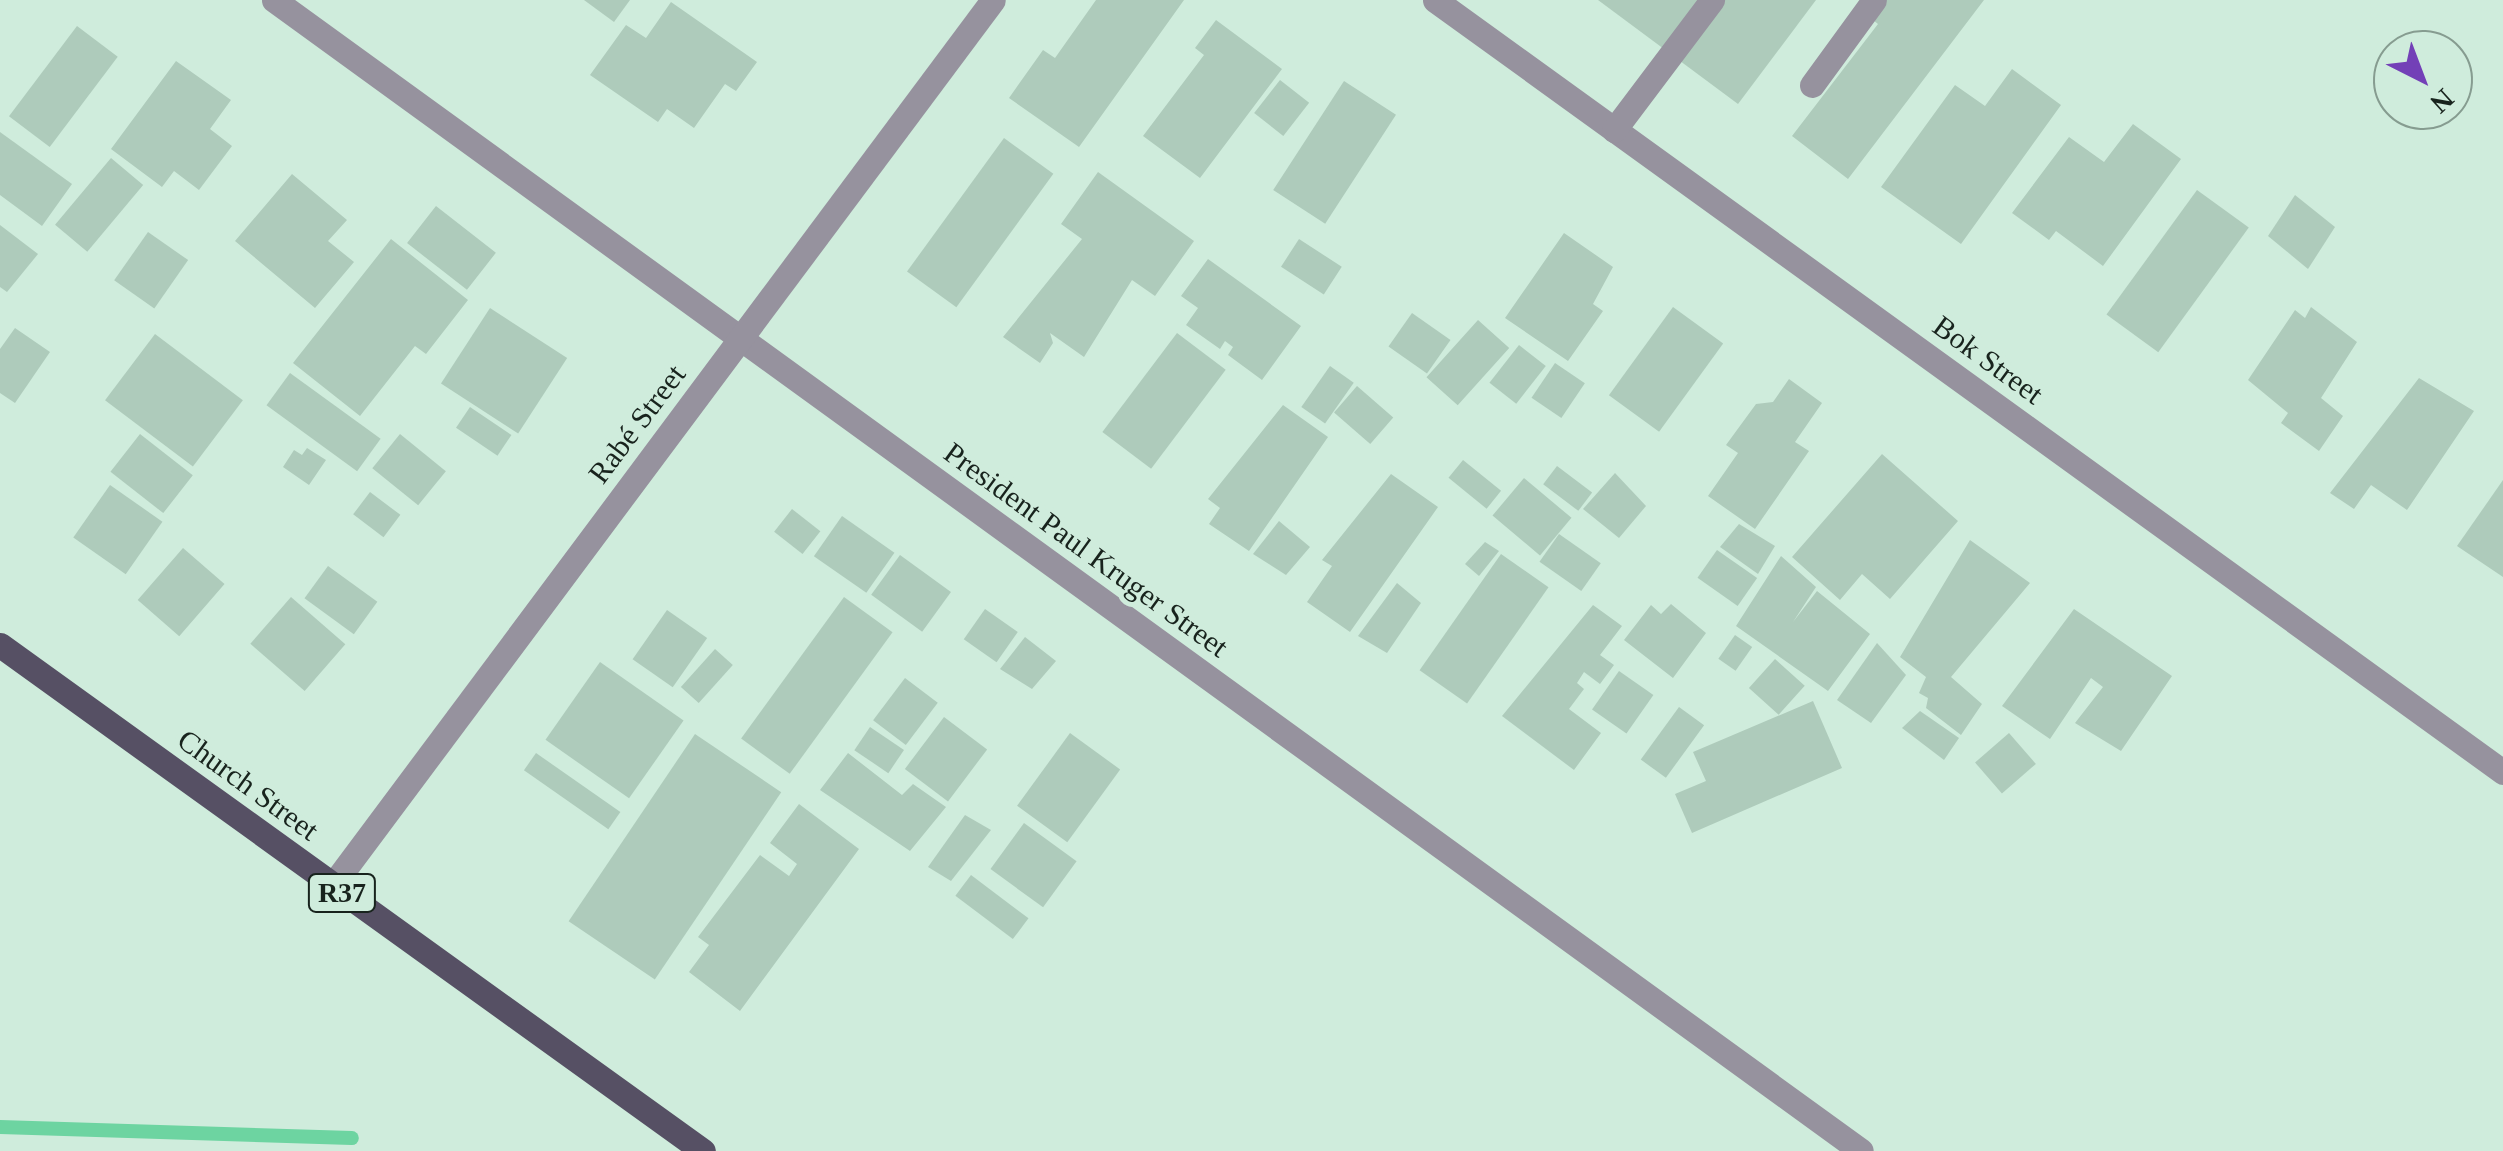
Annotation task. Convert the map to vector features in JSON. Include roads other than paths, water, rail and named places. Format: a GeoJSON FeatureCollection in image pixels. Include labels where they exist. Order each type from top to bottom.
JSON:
{"type":"FeatureCollection","features":[{"type":"Feature","properties":{"kind":"main road","name":"Church Street"},"geometry":{"type":"LineString","coordinates":[[0,645],[694,1145]]}},
{"type":"Feature","properties":{"kind":"street","name":"President Paul Kruger Street"},"geometry":{"type":"LineString","coordinates":[[274,0],[1861,1151]]}},
{"type":"Feature","properties":{"kind":"street","name":"Rabé Street"},"geometry":{"type":"LineString","coordinates":[[332,886],[993,0]]}},
{"type":"Feature","properties":{"kind":"street","name":"Bok Street"},"geometry":{"type":"LineString","coordinates":[[1434,0],[2503,772]]}},
{"type":"Feature","properties":{"kind":"street"},"geometry":{"type":"LineString","coordinates":[[1614,130],[1712,0]]}},
{"type":"Feature","properties":{"kind":"street"},"geometry":{"type":"LineString","coordinates":[[1812,85],[1874,0]]}},
{"type":"Feature","properties":{"kind":"waterway"},"geometry":{"type":"LineString","coordinates":[[0,1127],[352,1138]]}}]}
